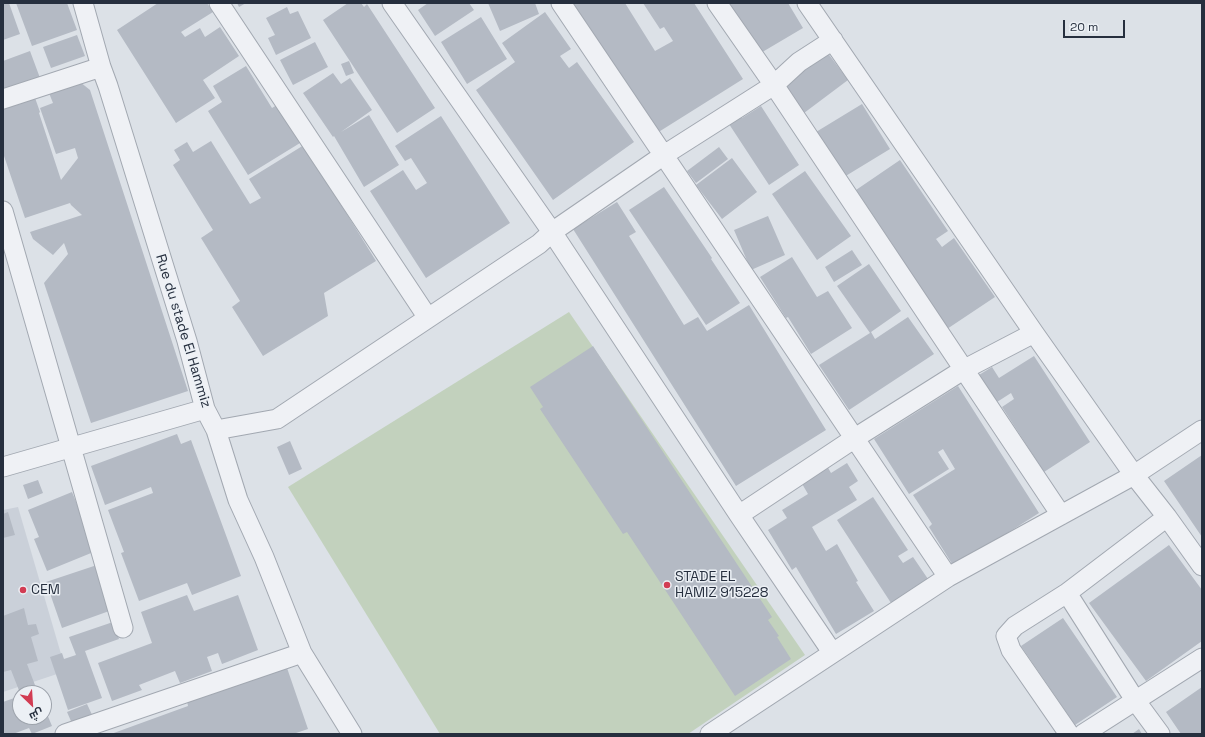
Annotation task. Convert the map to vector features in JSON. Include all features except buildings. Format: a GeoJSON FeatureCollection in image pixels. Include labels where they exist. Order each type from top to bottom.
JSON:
{"type":"FeatureCollection","features":[{"type":"Feature","properties":{"kind":"street","name":"Rue du stade El Hammiz"},"geometry":{"type":"LineString","coordinates":[[83,3],[101,67],[187,341],[204,409],[216,430],[238,500],[264,557],[302,653],[352,734]]}},
{"type":"Feature","properties":{"kind":"street"},"geometry":{"type":"LineString","coordinates":[[219,3],[428,318]]}},
{"type":"Feature","properties":{"kind":"street"},"geometry":{"type":"LineString","coordinates":[[392,3],[552,232],[739,515],[832,652]]}},
{"type":"Feature","properties":{"kind":"street"},"geometry":{"type":"LineString","coordinates":[[561,3],[948,577]]}},
{"type":"Feature","properties":{"kind":"street"},"geometry":{"type":"LineString","coordinates":[[717,3],[774,85],[1061,515]]}},
{"type":"Feature","properties":{"kind":"street"},"geometry":{"type":"LineString","coordinates":[[808,3],[1034,333],[1134,475],[1167,517],[1202,566]]}},
{"type":"Feature","properties":{"kind":"street"},"geometry":{"type":"LineString","coordinates":[[216,430],[277,419],[539,244],[552,232],[664,155],[774,85],[799,62],[833,40]]}},
{"type":"Feature","properties":{"kind":"street"},"geometry":{"type":"LineString","coordinates":[[3,99],[101,67]]}},
{"type":"Feature","properties":{"kind":"street"},"geometry":{"type":"LineString","coordinates":[[3,211],[123,628]]}},
{"type":"Feature","properties":{"kind":"street"},"geometry":{"type":"LineString","coordinates":[[739,515],[855,438],[963,370],[1034,333]]}},
{"type":"Feature","properties":{"kind":"street"},"geometry":{"type":"LineString","coordinates":[[3,467],[204,409]]}},
{"type":"Feature","properties":{"kind":"street"},"geometry":{"type":"LineString","coordinates":[[710,734],[832,652],[948,577],[1134,475],[1202,430]]}},
{"type":"Feature","properties":{"kind":"street"},"geometry":{"type":"LineString","coordinates":[[1069,734],[1011,650],[1006,636],[1015,626],[1067,593],[1167,517]]}},
{"type":"Feature","properties":{"kind":"street"},"geometry":{"type":"LineString","coordinates":[[1067,593],[1135,700],[1160,734]]}},
{"type":"Feature","properties":{"kind":"street"},"geometry":{"type":"LineString","coordinates":[[65,734],[302,653]]}},
{"type":"Feature","properties":{"kind":"street"},"geometry":{"type":"LineString","coordinates":[[1083,734],[1202,658]]}},
{"type":"Feature","properties":{"kind":"shaded area","name":"CEM"},"geometry":{"type":"Polygon","coordinates":[[[18,507],[66,671],[24,685],[12,685],[12,689],[3,692],[3,510],[18,507]]]}},
{"type":"Feature","properties":{"kind":"green space"},"geometry":{"type":"Polygon","coordinates":[[[569,312],[805,655],[688,734],[440,734],[288,487],[569,312]]]}},
{"type":"Feature","properties":{"kind":"place","name":"STADE EL HAMIZ 915228"},"geometry":{"type":"Point","coordinates":[667,585]}},
{"type":"Feature","properties":{"kind":"place","name":"CEM"},"geometry":{"type":"Point","coordinates":[23,590]}}]}
